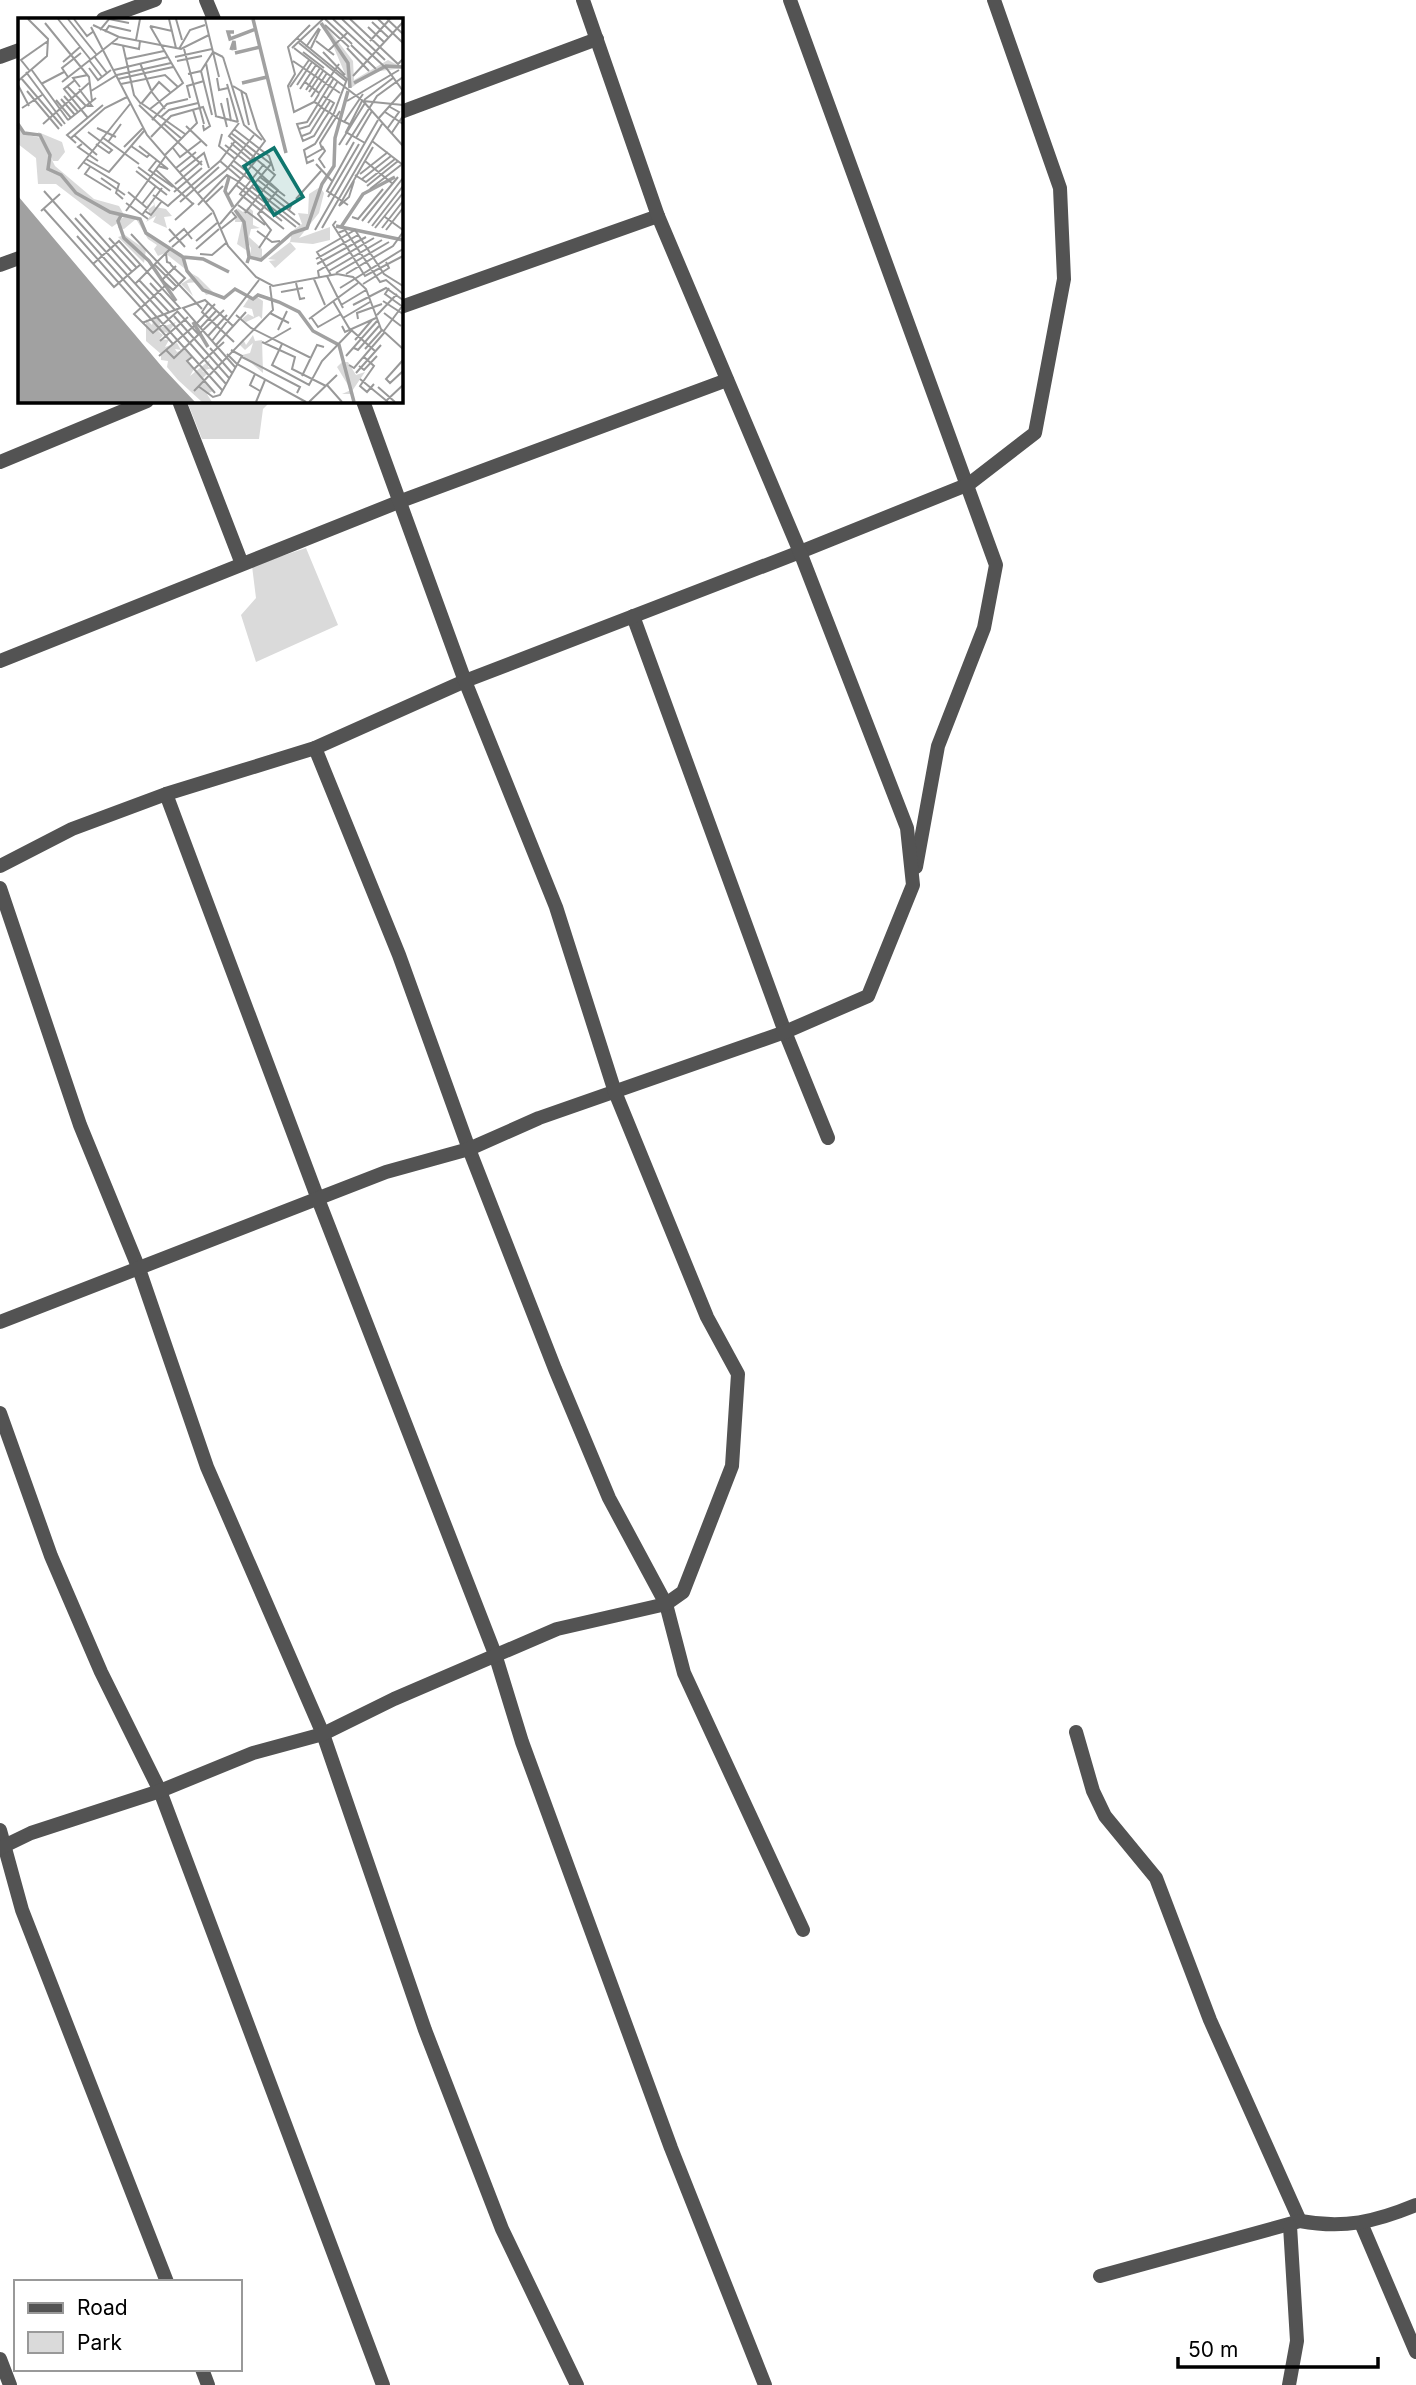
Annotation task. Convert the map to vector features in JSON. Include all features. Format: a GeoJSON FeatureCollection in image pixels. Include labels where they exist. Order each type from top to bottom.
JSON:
{"type":"FeatureCollection","features":[{"type":"Feature","properties":{"kind":"street"},"geometry":{"type":"LineString","coordinates":[[106,18],[155,0]]}},
{"type":"Feature","properties":{"kind":"street"},"geometry":{"type":"LineString","coordinates":[[206,0],[214,18]]}},
{"type":"Feature","properties":{"kind":"street"},"geometry":{"type":"LineString","coordinates":[[583,0],[658,216],[800,552],[907,828],[913,885]]}},
{"type":"Feature","properties":{"kind":"street"},"geometry":{"type":"LineString","coordinates":[[0,1322],[386,1172],[469,1149],[539,1118],[785,1032],[868,996],[913,885],[938,746],[984,628],[996,565],[969,484],[790,0]]}},
{"type":"Feature","properties":{"kind":"street"},"geometry":{"type":"LineString","coordinates":[[0,866],[72,829],[166,794],[315,748],[465,681],[969,484],[1035,433],[1064,279],[1060,188],[994,0]]}},
{"type":"Feature","properties":{"kind":"street"},"geometry":{"type":"LineString","coordinates":[[402,112],[597,39]]}},
{"type":"Feature","properties":{"kind":"street"},"geometry":{"type":"LineString","coordinates":[[0,57],[18,50]]}},
{"type":"Feature","properties":{"kind":"street"},"geometry":{"type":"LineString","coordinates":[[402,307],[658,216]]}},
{"type":"Feature","properties":{"kind":"street"},"geometry":{"type":"LineString","coordinates":[[0,265],[18,258]]}},
{"type":"Feature","properties":{"kind":"street"},"geometry":{"type":"LineString","coordinates":[[0,661],[401,501],[727,380]]}},
{"type":"Feature","properties":{"kind":"street"},"geometry":{"type":"LineString","coordinates":[[0,462],[145,402]]}},
{"type":"Feature","properties":{"kind":"street"},"geometry":{"type":"LineString","coordinates":[[179,402],[243,564]]}},
{"type":"Feature","properties":{"kind":"street"},"geometry":{"type":"LineString","coordinates":[[3,1847],[31,1833],[160,1791],[253,1753],[323,1734],[495,1654],[558,1629],[666,1604],[683,1592],[732,1466],[738,1374],[707,1317],[615,1092],[556,907],[465,681],[363,402]]}},
{"type":"Feature","properties":{"kind":"street"},"geometry":{"type":"LineString","coordinates":[[633,617],[785,1032],[828,1138]]}},
{"type":"Feature","properties":{"kind":"street"},"geometry":{"type":"LineString","coordinates":[[315,748],[399,955],[469,1149],[609,1498],[666,1604],[684,1673],[803,1930]]}},
{"type":"Feature","properties":{"kind":"street"},"geometry":{"type":"LineString","coordinates":[[166,794],[318,1199],[495,1654],[522,1742],[671,2148],[765,2385]]}},
{"type":"Feature","properties":{"kind":"street"},"geometry":{"type":"LineString","coordinates":[[0,888],[80,1125],[139,1269],[207,1467],[323,1734],[425,2030],[497,2217],[577,2385]]}},
{"type":"Feature","properties":{"kind":"street"},"geometry":{"type":"LineString","coordinates":[[0,1413],[62,1582],[101,1672],[160,1791],[383,2385]]}},
{"type":"Feature","properties":{"kind":"street"},"geometry":{"type":"LineString","coordinates":[[1076,1732],[1093,1791],[1105,1816],[1156,1878],[1210,2020],[1295,2223],[1297,2341],[1289,2385]]}},
{"type":"Feature","properties":{"kind":"street"},"geometry":{"type":"LineString","coordinates":[[0,1830],[22,1910],[166,2280]]}},
{"type":"Feature","properties":{"kind":"street"},"geometry":{"type":"LineString","coordinates":[[1100,2276],[1295,2223],[1331,2227],[1361,2223],[1416,2204]]}},
{"type":"Feature","properties":{"kind":"street"},"geometry":{"type":"LineString","coordinates":[[1361,2223],[1416,2352]]}},
{"type":"Feature","properties":{"kind":"street"},"geometry":{"type":"LineString","coordinates":[[0,2358],[10,2385]]}},
{"type":"Feature","properties":{"kind":"green space"},"geometry":{"type":"Polygon","coordinates":[[[187,402],[270,402],[263,409],[259,439],[202,439],[187,402]]]}},
{"type":"Feature","properties":{"kind":"green space"},"geometry":{"type":"Polygon","coordinates":[[[306,548],[338,625],[256,662],[241,615],[256,598],[252,566],[306,548]]]}}]}
